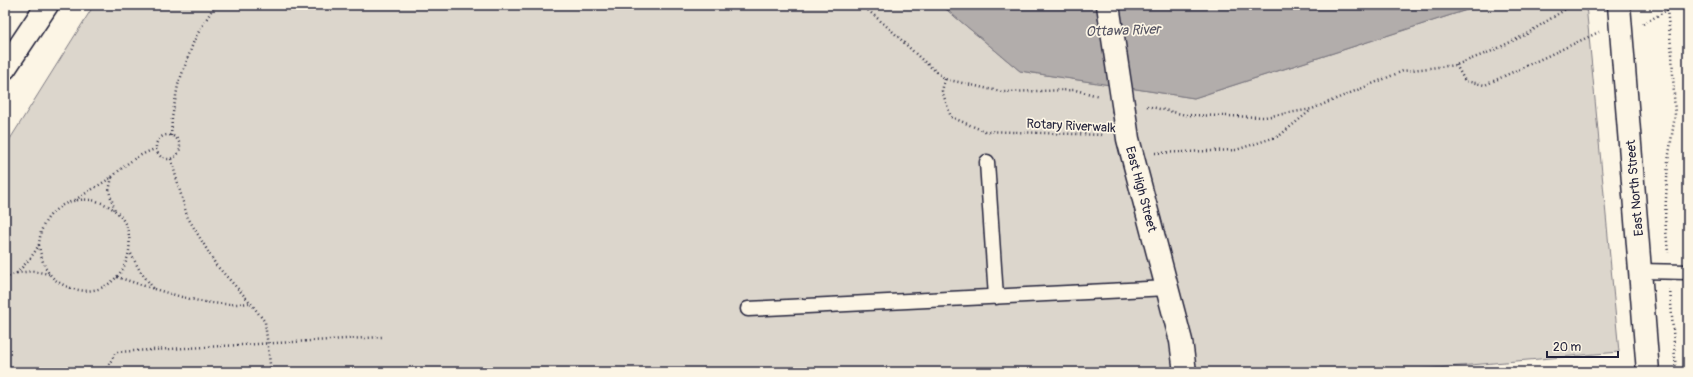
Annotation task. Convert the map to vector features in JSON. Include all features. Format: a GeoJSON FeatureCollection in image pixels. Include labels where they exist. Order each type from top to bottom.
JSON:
{"type":"FeatureCollection","features":[{"type":"Feature","properties":{"kind":"street"},"geometry":{"type":"LineString","coordinates":[[5,68],[47,5]]}},
{"type":"Feature","properties":{"kind":"street","name":"East High Street"},"geometry":{"type":"LineString","coordinates":[[1108,5],[1128,139],[1181,341],[1185,372]]}},
{"type":"Feature","properties":{"kind":"street","name":"East North Street"},"geometry":{"type":"LineString","coordinates":[[1620,14],[1648,372]]}},
{"type":"Feature","properties":{"kind":"lane"},"geometry":{"type":"LineString","coordinates":[[987,162],[996,297]]}},
{"type":"Feature","properties":{"kind":"lane"},"geometry":{"type":"LineString","coordinates":[[1640,271],[1688,272]]}},
{"type":"Feature","properties":{"kind":"lane"},"geometry":{"type":"LineString","coordinates":[[748,309],[1168,288]]}},
{"type":"Feature","properties":{"kind":"path"},"geometry":{"type":"LineString","coordinates":[[171,136],[172,118],[178,85],[195,38],[214,5]]}},
{"type":"Feature","properties":{"kind":"path"},"geometry":{"type":"LineString","coordinates":[[862,5],[945,79],[1002,92]]}},
{"type":"Feature","properties":{"kind":"path","name":"Rotary Riverwalk"},"geometry":{"type":"LineString","coordinates":[[1265,117],[1312,109],[1403,71],[1456,66],[1525,35],[1572,5]]}},
{"type":"Feature","properties":{"kind":"path"},"geometry":{"type":"LineString","coordinates":[[1676,5],[1667,10],[1672,54],[1675,115],[1668,161],[1665,218],[1676,372]]}},
{"type":"Feature","properties":{"kind":"path"},"geometry":{"type":"LineString","coordinates":[[1456,66],[1465,81],[1485,84],[1620,14]]}},
{"type":"Feature","properties":{"kind":"path","name":"Rotary Riverwalk"},"geometry":{"type":"LineString","coordinates":[[945,79],[942,91],[951,117],[984,131],[1103,135],[1128,139],[1156,154],[1236,150],[1279,136],[1312,109]]}},
{"type":"Feature","properties":{"kind":"path"},"geometry":{"type":"LineString","coordinates":[[162,136],[171,136],[176,139],[180,146],[178,154],[167,160],[159,156],[156,149],[157,141],[162,136]]}},
{"type":"Feature","properties":{"kind":"path"},"geometry":{"type":"LineString","coordinates":[[130,251],[125,265],[117,278],[105,286],[91,290],[76,290],[61,284],[49,274],[41,261],[39,245],[41,230],[49,216],[61,206],[75,200],[112,177],[138,155],[156,149]]}},
{"type":"Feature","properties":{"kind":"path"},"geometry":{"type":"LineString","coordinates":[[171,159],[187,216],[216,265],[250,302],[265,322],[271,372]]}},
{"type":"Feature","properties":{"kind":"path"},"geometry":{"type":"LineString","coordinates":[[112,177],[109,191],[116,212],[124,223],[129,237],[130,251],[140,271],[154,289]]}},
{"type":"Feature","properties":{"kind":"path"},"geometry":{"type":"LineString","coordinates":[[75,200],[89,200],[103,203],[116,212]]}},
{"type":"Feature","properties":{"kind":"path"},"geometry":{"type":"LineString","coordinates":[[17,273],[39,245]]}},
{"type":"Feature","properties":{"kind":"path"},"geometry":{"type":"LineString","coordinates":[[5,278],[17,273],[33,271],[49,274]]}},
{"type":"Feature","properties":{"kind":"path"},"geometry":{"type":"LineString","coordinates":[[117,278],[197,301],[228,305],[250,302]]}},
{"type":"Feature","properties":{"kind":"path"},"geometry":{"type":"LineString","coordinates":[[105,372],[116,352],[382,337]]}},
{"type":"Feature","properties":{"kind":"shaded area"},"geometry":{"type":"Polygon","coordinates":[[[94,5],[941,5],[1020,71],[1194,98],[1482,5],[1586,5],[1619,352],[1391,372],[5,372],[5,147],[94,5]]]}},
{"type":"Feature","properties":{"kind":"water","name":"Ottawa River"},"geometry":{"type":"Polygon","coordinates":[[[941,5],[1482,5],[1194,98],[1020,71],[941,5]]]}}]}
